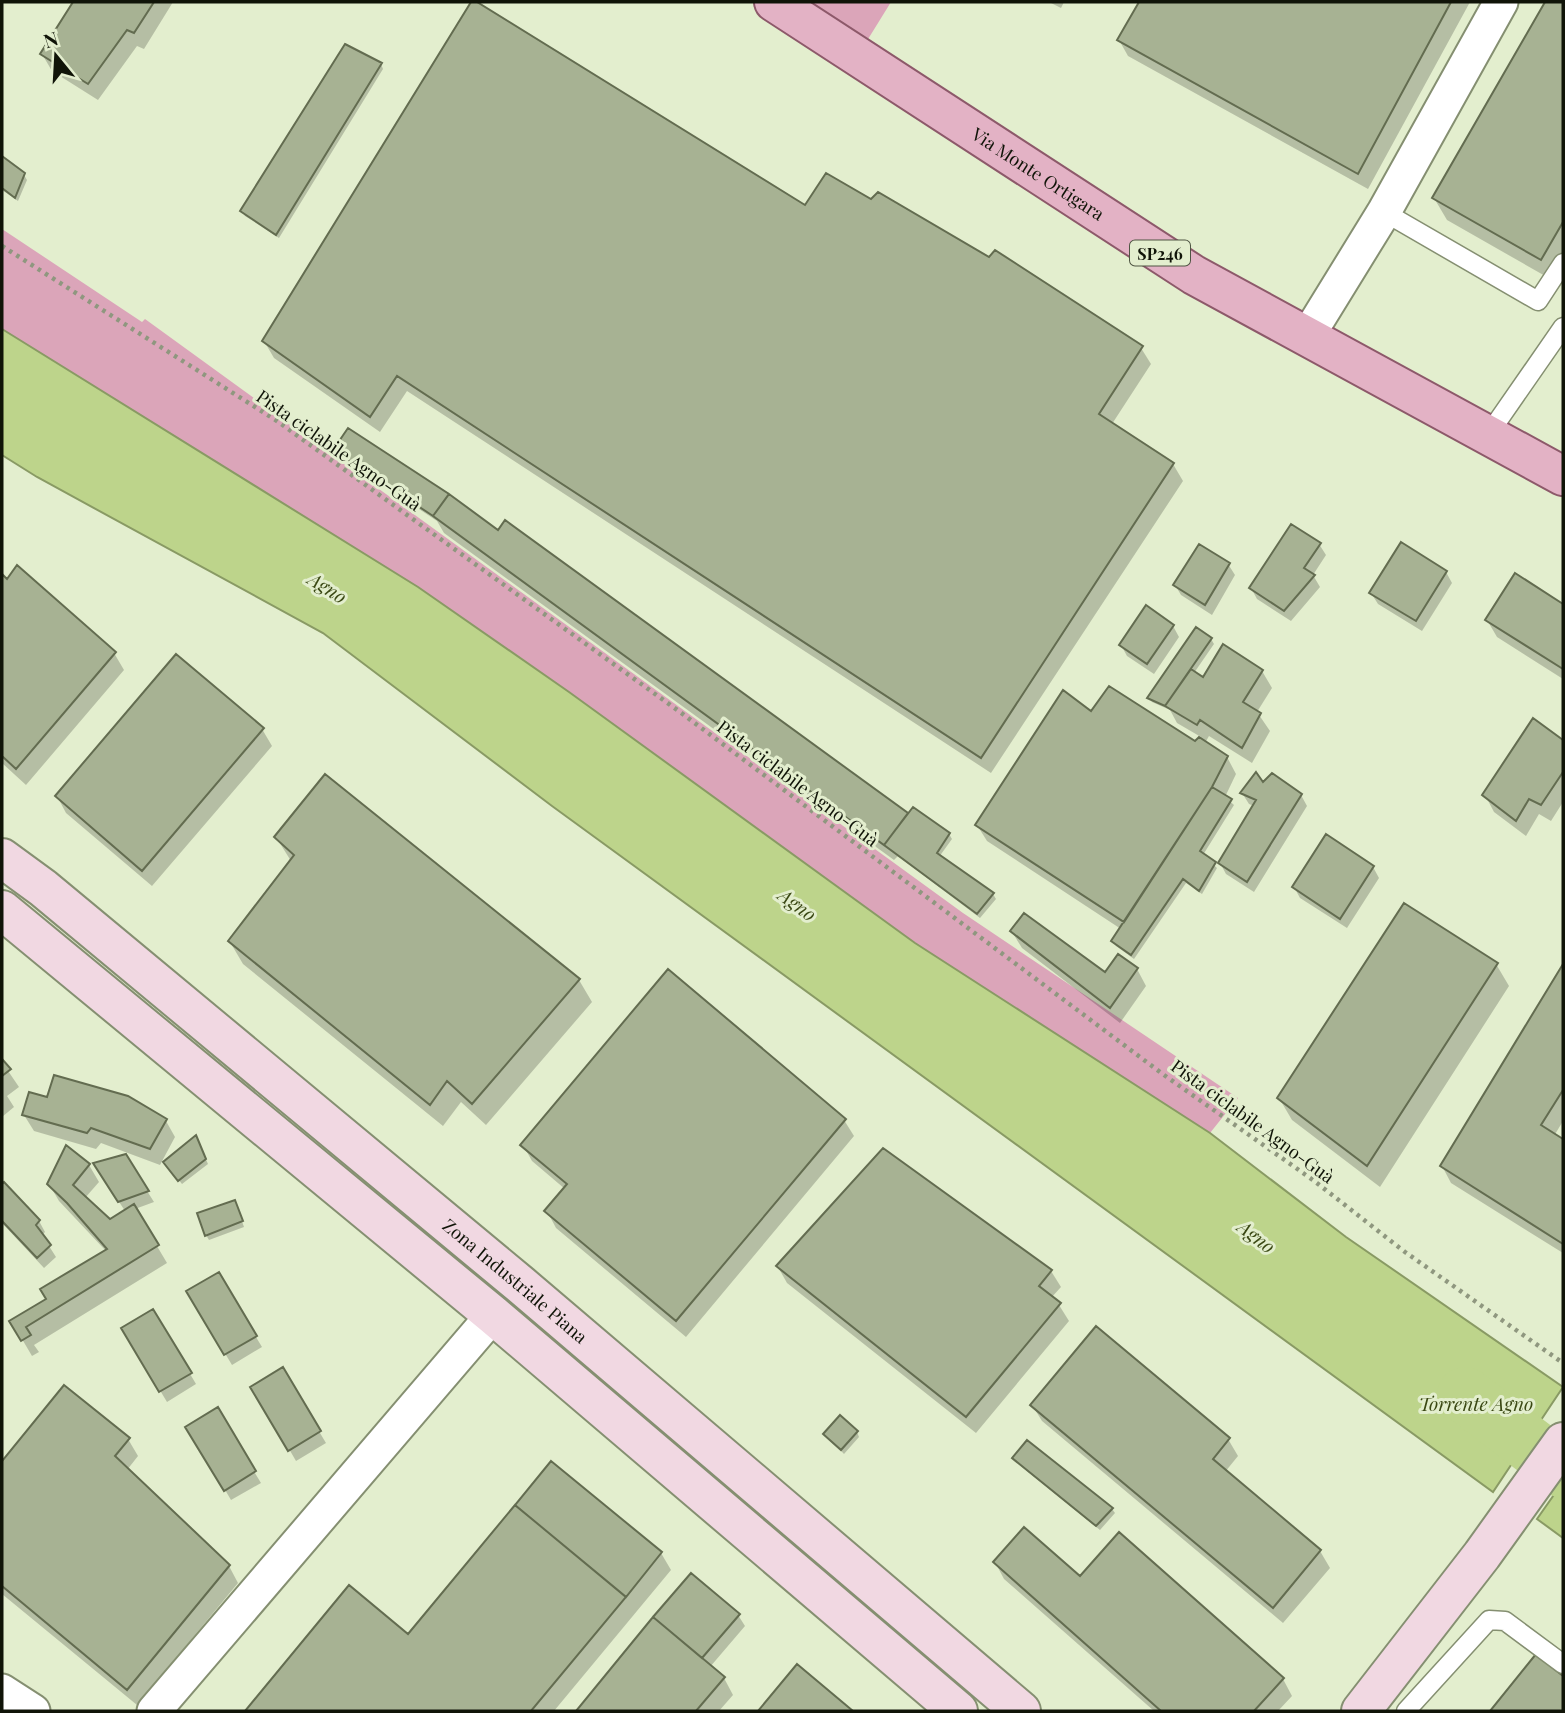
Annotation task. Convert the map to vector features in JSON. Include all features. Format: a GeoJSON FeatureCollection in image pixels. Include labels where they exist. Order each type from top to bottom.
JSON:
{"type":"FeatureCollection","features":[{"type":"Feature","properties":{"kind":"main road","name":"Via Monte Ortigara"},"geometry":{"type":"LineString","coordinates":[[774,2],[1194,275],[1563,476]]}},
{"type":"Feature","properties":{"kind":"main road","name":"Zona Industriale Piana"},"geometry":{"type":"LineString","coordinates":[[2,858],[43,888],[511,1277],[1021,1711]]}},
{"type":"Feature","properties":{"kind":"main road"},"geometry":{"type":"LineString","coordinates":[[2,909],[493,1315],[958,1711]]}},
{"type":"Feature","properties":{"kind":"main road"},"geometry":{"type":"LineString","coordinates":[[1382,1708],[1482,1555],[1563,1442]]}},
{"type":"Feature","properties":{"kind":"street"},"geometry":{"type":"LineString","coordinates":[[1307,337],[1384,212],[1501,2]]}},
{"type":"Feature","properties":{"kind":"street"},"geometry":{"type":"LineString","coordinates":[[154,1711],[493,1315]]}},
{"type":"Feature","properties":{"kind":"street"},"geometry":{"type":"LineString","coordinates":[[2,1691],[33,1711]]}},
{"type":"Feature","properties":{"kind":"lane"},"geometry":{"type":"LineString","coordinates":[[1384,212],[1538,302],[1563,263]]}},
{"type":"Feature","properties":{"kind":"lane"},"geometry":{"type":"LineString","coordinates":[[1488,435],[1563,327]]}},
{"type":"Feature","properties":{"kind":"lane"},"geometry":{"type":"LineString","coordinates":[[1382,1708],[1489,1620],[1505,1621],[1563,1664]]}},
{"type":"Feature","properties":{"kind":"path","name":"Pista ciclabile Agno-Guà"},"geometry":{"type":"LineString","coordinates":[[2,246],[277,421],[680,712],[1164,1075],[1313,1180],[1405,1252],[1563,1363]]}},
{"type":"Feature","properties":{"kind":"shaded area"},"geometry":{"type":"Polygon","coordinates":[[[792,2],[891,2],[865,44],[792,2]]]}},
{"type":"Feature","properties":{"kind":"shaded area"},"geometry":{"type":"Polygon","coordinates":[[[2,229],[142,322],[145,319],[963,913],[1238,1098],[1210,1133],[915,943],[569,692],[418,587],[2,329],[2,229]]]}},
{"type":"Feature","properties":{"kind":"water","name":"Torrente Agno"},"geometry":{"type":"Polygon","coordinates":[[[2,329],[418,587],[569,692],[915,943],[1210,1133],[1346,1237],[1563,1387],[1493,1492],[552,806],[323,633],[37,477],[2,455],[2,329]]]}},
{"type":"Feature","properties":{"kind":"water"},"geometry":{"type":"Polygon","coordinates":[[[1563,1482],[1563,1538],[1537,1519],[1563,1482]]]}},
{"type":"Feature","properties":{"kind":"building"},"geometry":{"type":"Polygon","coordinates":[[[73,2],[154,2],[134,33],[127,30],[88,84],[40,54],[73,2]]]}},
{"type":"Feature","properties":{"kind":"building"},"geometry":{"type":"Polygon","coordinates":[[[471,2],[477,2],[805,205],[826,173],[871,199],[878,192],[989,257],[995,250],[1143,346],[1099,414],[1174,463],[981,758],[397,376],[370,417],[262,341],[471,2]]]}},
{"type":"Feature","properties":{"kind":"building"},"geometry":{"type":"Polygon","coordinates":[[[1139,2],[1451,2],[1358,174],[1117,40],[1139,2]]]}},
{"type":"Feature","properties":{"kind":"building"},"geometry":{"type":"Polygon","coordinates":[[[1545,2],[1563,2],[1563,222],[1541,260],[1432,198],[1545,2]]]}},
{"type":"Feature","properties":{"kind":"building"},"geometry":{"type":"Polygon","coordinates":[[[345,44],[382,63],[276,235],[240,211],[345,44]]]}},
{"type":"Feature","properties":{"kind":"building"},"geometry":{"type":"Polygon","coordinates":[[[2,156],[25,173],[15,198],[2,188],[2,156]]]}},
{"type":"Feature","properties":{"kind":"building"},"geometry":{"type":"Polygon","coordinates":[[[348,428],[449,494],[433,516],[333,450],[348,428]]]}},
{"type":"Feature","properties":{"kind":"building"},"geometry":{"type":"Polygon","coordinates":[[[449,494],[498,530],[505,520],[908,813],[884,845],[433,516],[449,494]]]}},
{"type":"Feature","properties":{"kind":"building"},"geometry":{"type":"Polygon","coordinates":[[[1291,524],[1321,543],[1304,568],[1315,575],[1284,611],[1249,588],[1291,524]]]}},
{"type":"Feature","properties":{"kind":"building"},"geometry":{"type":"Polygon","coordinates":[[[1401,542],[1447,571],[1416,621],[1369,593],[1401,542]]]}},
{"type":"Feature","properties":{"kind":"building"},"geometry":{"type":"Polygon","coordinates":[[[1199,544],[1230,563],[1205,605],[1173,585],[1199,544]]]}},
{"type":"Feature","properties":{"kind":"building"},"geometry":{"type":"Polygon","coordinates":[[[17,565],[116,652],[16,769],[2,756],[2,574],[7,579],[17,565]]]}},
{"type":"Feature","properties":{"kind":"building"},"geometry":{"type":"Polygon","coordinates":[[[1515,573],[1563,604],[1563,669],[1485,620],[1515,573]]]}},
{"type":"Feature","properties":{"kind":"building"},"geometry":{"type":"Polygon","coordinates":[[[1146,605],[1174,625],[1147,664],[1119,645],[1146,605]]]}},
{"type":"Feature","properties":{"kind":"building"},"geometry":{"type":"Polygon","coordinates":[[[1196,627],[1212,638],[1165,706],[1147,698],[1196,627]]]}},
{"type":"Feature","properties":{"kind":"building"},"geometry":{"type":"Polygon","coordinates":[[[1223,644],[1263,670],[1243,702],[1261,713],[1242,748],[1200,720],[1197,725],[1165,706],[1191,669],[1203,677],[1223,644]]]}},
{"type":"Feature","properties":{"kind":"building"},"geometry":{"type":"Polygon","coordinates":[[[176,654],[264,728],[142,871],[55,796],[176,654]]]}},
{"type":"Feature","properties":{"kind":"building"},"geometry":{"type":"Polygon","coordinates":[[[1109,686],[1195,741],[1199,737],[1228,756],[1212,787],[1124,922],[975,825],[1063,690],[1091,711],[1109,686]]]}},
{"type":"Feature","properties":{"kind":"building"},"geometry":{"type":"Polygon","coordinates":[[[1533,718],[1563,740],[1563,772],[1541,805],[1529,799],[1516,821],[1482,795],[1533,718]]]}},
{"type":"Feature","properties":{"kind":"building"},"geometry":{"type":"Polygon","coordinates":[[[1256,772],[1263,782],[1272,773],[1302,794],[1247,882],[1218,863],[1256,800],[1240,793],[1256,772]]]}},
{"type":"Feature","properties":{"kind":"building"},"geometry":{"type":"Polygon","coordinates":[[[325,774],[580,979],[472,1104],[447,1081],[430,1105],[228,941],[294,855],[274,837],[325,774]]]}},
{"type":"Feature","properties":{"kind":"building"},"geometry":{"type":"Polygon","coordinates":[[[1212,787],[1232,799],[1200,851],[1216,862],[1199,891],[1183,879],[1131,955],[1111,941],[1212,787]]]}},
{"type":"Feature","properties":{"kind":"building"},"geometry":{"type":"Polygon","coordinates":[[[913,807],[950,833],[937,853],[994,893],[977,914],[884,845],[913,807]]]}},
{"type":"Feature","properties":{"kind":"building"},"geometry":{"type":"Polygon","coordinates":[[[1326,834],[1374,866],[1340,919],[1292,887],[1326,834]]]}},
{"type":"Feature","properties":{"kind":"building"},"geometry":{"type":"Polygon","coordinates":[[[1404,903],[1498,963],[1367,1166],[1277,1098],[1404,903]]]}},
{"type":"Feature","properties":{"kind":"building"},"geometry":{"type":"Polygon","coordinates":[[[1024,913],[1105,972],[1118,954],[1138,968],[1110,1008],[1010,931],[1024,913]]]}},
{"type":"Feature","properties":{"kind":"building"},"geometry":{"type":"Polygon","coordinates":[[[1563,964],[1563,1090],[1541,1125],[1563,1139],[1563,1244],[1440,1166],[1563,964]]]}},
{"type":"Feature","properties":{"kind":"building"},"geometry":{"type":"Polygon","coordinates":[[[668,969],[846,1119],[676,1321],[544,1211],[567,1184],[520,1145],[668,969]]]}},
{"type":"Feature","properties":{"kind":"building"},"geometry":{"type":"Polygon","coordinates":[[[2,1059],[11,1069],[2,1076],[2,1059]]]}},
{"type":"Feature","properties":{"kind":"building"},"geometry":{"type":"Polygon","coordinates":[[[54,1075],[128,1096],[167,1119],[150,1149],[91,1128],[87,1133],[22,1115],[29,1092],[47,1097],[54,1075]]]}},
{"type":"Feature","properties":{"kind":"building"},"geometry":{"type":"Polygon","coordinates":[[[196,1135],[206,1159],[178,1181],[163,1162],[196,1135]]]}},
{"type":"Feature","properties":{"kind":"building"},"geometry":{"type":"Polygon","coordinates":[[[66,1145],[90,1164],[73,1185],[110,1219],[134,1204],[159,1245],[26,1327],[31,1335],[21,1341],[9,1321],[46,1299],[40,1289],[107,1249],[47,1184],[66,1145]]]}},
{"type":"Feature","properties":{"kind":"building"},"geometry":{"type":"Polygon","coordinates":[[[883,1148],[1052,1270],[1039,1286],[1061,1303],[966,1417],[776,1266],[883,1148]]]}},
{"type":"Feature","properties":{"kind":"building"},"geometry":{"type":"Polygon","coordinates":[[[126,1154],[149,1191],[118,1202],[93,1163],[126,1154]]]}},
{"type":"Feature","properties":{"kind":"building"},"geometry":{"type":"Polygon","coordinates":[[[4,1182],[40,1220],[36,1225],[51,1245],[37,1258],[2,1221],[4,1182]]]}},
{"type":"Feature","properties":{"kind":"building"},"geometry":{"type":"Polygon","coordinates":[[[235,1200],[243,1221],[205,1236],[197,1213],[235,1200]]]}},
{"type":"Feature","properties":{"kind":"building"},"geometry":{"type":"Polygon","coordinates":[[[219,1272],[257,1336],[224,1355],[186,1291],[219,1272]]]}},
{"type":"Feature","properties":{"kind":"building"},"geometry":{"type":"Polygon","coordinates":[[[153,1309],[192,1373],[159,1392],[121,1328],[153,1309]]]}},
{"type":"Feature","properties":{"kind":"building"},"geometry":{"type":"Polygon","coordinates":[[[1096,1326],[1230,1438],[1213,1459],[1321,1550],[1273,1608],[1030,1405],[1096,1326]]]}},
{"type":"Feature","properties":{"kind":"building"},"geometry":{"type":"Polygon","coordinates":[[[283,1367],[321,1431],[288,1451],[250,1387],[283,1367]]]}},
{"type":"Feature","properties":{"kind":"building"},"geometry":{"type":"Polygon","coordinates":[[[64,1385],[130,1438],[115,1456],[230,1565],[127,1690],[2,1586],[2,1461],[64,1385]]]}},
{"type":"Feature","properties":{"kind":"building"},"geometry":{"type":"Polygon","coordinates":[[[218,1407],[256,1471],[224,1491],[185,1427],[218,1407]]]}},
{"type":"Feature","properties":{"kind":"building"},"geometry":{"type":"Polygon","coordinates":[[[840,1415],[858,1431],[841,1450],[823,1434],[840,1415]]]}},
{"type":"Feature","properties":{"kind":"building"},"geometry":{"type":"Polygon","coordinates":[[[1027,1440],[1113,1508],[1096,1526],[1012,1458],[1027,1440]]]}},
{"type":"Feature","properties":{"kind":"building"},"geometry":{"type":"Polygon","coordinates":[[[551,1461],[662,1552],[626,1597],[515,1505],[551,1461]]]}},
{"type":"Feature","properties":{"kind":"building"},"geometry":{"type":"Polygon","coordinates":[[[515,1505],[626,1597],[531,1711],[245,1711],[349,1585],[408,1634],[515,1505]]]}},
{"type":"Feature","properties":{"kind":"building"},"geometry":{"type":"Polygon","coordinates":[[[1024,1527],[1080,1576],[1119,1532],[1284,1678],[1254,1711],[1161,1711],[993,1562],[1024,1527]]]}},
{"type":"Feature","properties":{"kind":"building"},"geometry":{"type":"Polygon","coordinates":[[[691,1573],[740,1614],[702,1658],[653,1617],[691,1573]]]}},
{"type":"Feature","properties":{"kind":"building"},"geometry":{"type":"Polygon","coordinates":[[[653,1617],[725,1677],[696,1711],[576,1711],[653,1617]]]}},
{"type":"Feature","properties":{"kind":"building"},"geometry":{"type":"Polygon","coordinates":[[[1536,1654],[1563,1676],[1563,1711],[1490,1711],[1536,1654]]]}},
{"type":"Feature","properties":{"kind":"building"},"geometry":{"type":"Polygon","coordinates":[[[797,1664],[853,1711],[758,1711],[797,1664]]]}},
{"type":"Feature","properties":{"kind":"waterway","name":"Agno"},"geometry":{"type":"LineString","coordinates":[[1465,1395],[1563,1470]]}}]}
